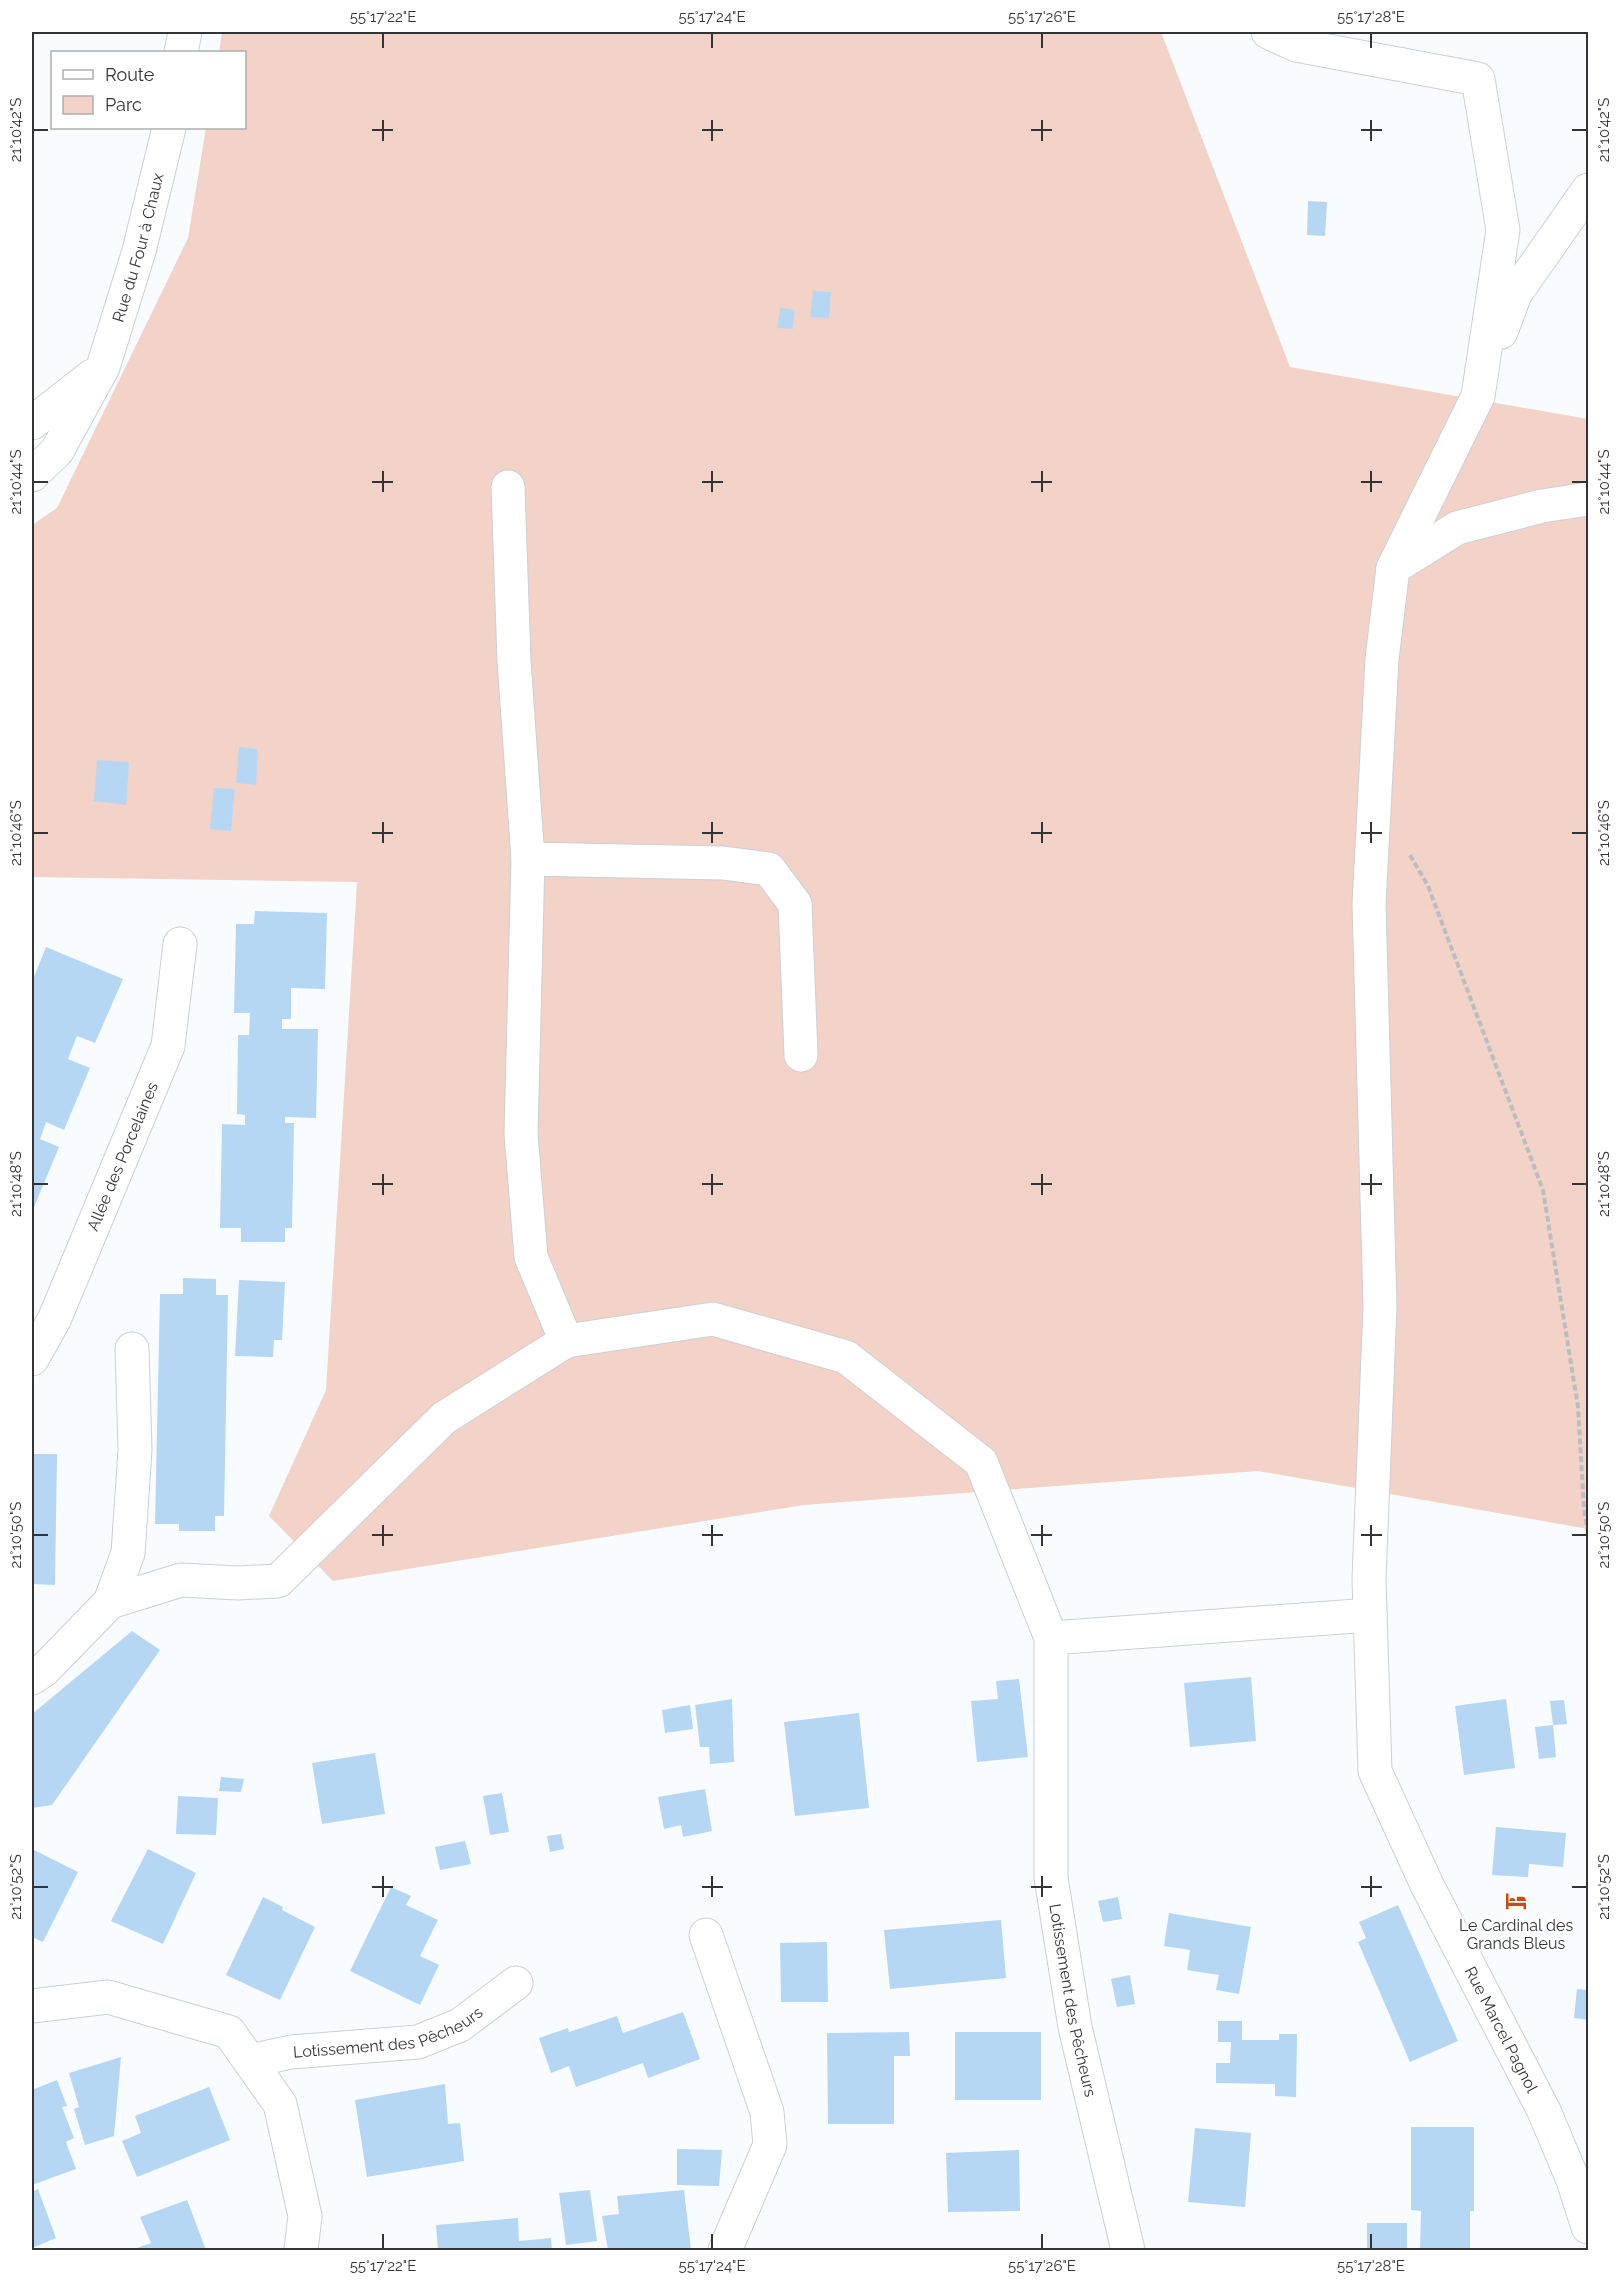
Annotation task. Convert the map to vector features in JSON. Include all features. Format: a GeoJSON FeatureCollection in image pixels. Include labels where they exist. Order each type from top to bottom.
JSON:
{"type":"FeatureCollection","features":[{"type":"Feature","properties":{"kind":"street"},"geometry":{"type":"LineString","coordinates":[[181,51],[184,32]]}},
{"type":"Feature","properties":{"kind":"street"},"geometry":{"type":"LineString","coordinates":[[1268,32],[1296,45],[1478,80],[1503,230],[1478,396]]}},
{"type":"Feature","properties":{"kind":"street","name":"Rue du Four à Chaux"},"geometry":{"type":"LineString","coordinates":[[32,475],[57,451],[103,367],[139,251],[169,129]]}},
{"type":"Feature","properties":{"kind":"street"},"geometry":{"type":"LineString","coordinates":[[110,1602],[181,1580],[278,1581],[444,1418],[566,1341],[713,1320],[846,1358],[981,1462],[1051,1638],[1370,1615],[1369,1579],[1380,1306],[1369,904],[1382,659],[1393,568],[1478,396],[1515,294],[1588,190]]}},
{"type":"Feature","properties":{"kind":"street"},"geometry":{"type":"LineString","coordinates":[[32,423],[103,367]]}},
{"type":"Feature","properties":{"kind":"street"},"geometry":{"type":"LineString","coordinates":[[508,487],[514,661],[528,858],[521,1134],[531,1257],[566,1341]]}},
{"type":"Feature","properties":{"kind":"street"},"geometry":{"type":"LineString","coordinates":[[1393,568],[1456,528],[1542,506],[1588,499]]}},
{"type":"Feature","properties":{"kind":"street"},"geometry":{"type":"LineString","coordinates":[[528,858],[723,863],[769,869],[795,904],[801,1054]]}},
{"type":"Feature","properties":{"kind":"street","name":"Allée des Porcelaines"},"geometry":{"type":"LineString","coordinates":[[32,1359],[54,1320],[168,1046],[180,944]]}},
{"type":"Feature","properties":{"kind":"street"},"geometry":{"type":"LineString","coordinates":[[32,1678],[44,1670],[110,1602],[128,1553],[135,1450],[132,1349]]}},
{"type":"Feature","properties":{"kind":"street","name":"Rue Marcel Pagnol"},"geometry":{"type":"LineString","coordinates":[[1370,1615],[1375,1771],[1427,1886],[1544,2110],[1573,2180],[1588,2227]]}},
{"type":"Feature","properties":{"kind":"street","name":"Lotissement des Pêcheurs"},"geometry":{"type":"LineString","coordinates":[[1051,1638],[1052,1878],[1075,2027],[1128,2250]]}},
{"type":"Feature","properties":{"kind":"street"},"geometry":{"type":"LineString","coordinates":[[706,1935],[767,2112],[770,2145],[725,2250]]}},
{"type":"Feature","properties":{"kind":"street","name":"Lotissement des Pêcheurs"},"geometry":{"type":"LineString","coordinates":[[250,2061],[291,2052],[418,2042],[460,2025],[516,1983]]}},
{"type":"Feature","properties":{"kind":"street"},"geometry":{"type":"LineString","coordinates":[[32,2006],[108,1997],[229,2032],[280,2104],[305,2216],[301,2250]]}},
{"type":"Feature","properties":{"kind":"path"},"geometry":{"type":"LineString","coordinates":[[1405,847],[1428,886],[1543,1191],[1578,1407],[1584,1509],[1588,1533]]}},
{"type":"Feature","properties":{"kind":"green space"},"geometry":{"type":"Polygon","coordinates":[[[222,32],[1161,32],[1290,367],[1588,419],[1588,1529],[1258,1471],[804,1505],[333,1581],[269,1516],[326,1390],[357,882],[32,877],[32,525],[57,508],[188,238],[206,129],[246,129],[246,51],[219,51],[222,32]]]}},
{"type":"Feature","properties":{"kind":"building"},"geometry":{"type":"Polygon","coordinates":[[[1308,201],[1327,202],[1325,236],[1307,235],[1308,201]]]}},
{"type":"Feature","properties":{"kind":"building"},"geometry":{"type":"Polygon","coordinates":[[[813,291],[831,292],[829,318],[810,317],[813,291]]]}},
{"type":"Feature","properties":{"kind":"building"},"geometry":{"type":"Polygon","coordinates":[[[780,308],[795,310],[793,329],[777,328],[780,308]]]}},
{"type":"Feature","properties":{"kind":"building"},"geometry":{"type":"Polygon","coordinates":[[[239,747],[258,749],[256,785],[236,783],[239,747]]]}},
{"type":"Feature","properties":{"kind":"building"},"geometry":{"type":"Polygon","coordinates":[[[97,760],[129,762],[126,805],[94,801],[97,760]]]}},
{"type":"Feature","properties":{"kind":"building"},"geometry":{"type":"Polygon","coordinates":[[[214,788],[235,789],[231,831],[210,829],[214,788]]]}},
{"type":"Feature","properties":{"kind":"building"},"geometry":{"type":"Polygon","coordinates":[[[255,911],[327,913],[325,989],[291,988],[291,1019],[282,1019],[282,1029],[318,1029],[316,1118],[285,1117],[285,1123],[294,1123],[292,1228],[285,1228],[285,1242],[241,1242],[241,1228],[220,1228],[222,1124],[245,1125],[245,1115],[237,1114],[238,1035],[249,1035],[250,1013],[234,1013],[236,924],[254,924],[255,911]]]}},
{"type":"Feature","properties":{"kind":"building"},"geometry":{"type":"Polygon","coordinates":[[[46,947],[123,979],[95,1043],[77,1036],[68,1059],[90,1068],[64,1130],[46,1122],[40,1139],[59,1147],[32,1212],[32,982],[46,947]]]}},
{"type":"Feature","properties":{"kind":"building"},"geometry":{"type":"Polygon","coordinates":[[[183,1278],[216,1279],[216,1295],[228,1295],[224,1516],[215,1516],[215,1531],[179,1531],[179,1524],[155,1524],[160,1294],[183,1294],[183,1278]]]}},
{"type":"Feature","properties":{"kind":"building"},"geometry":{"type":"Polygon","coordinates":[[[239,1280],[285,1282],[282,1340],[274,1340],[273,1357],[235,1356],[239,1280]]]}},
{"type":"Feature","properties":{"kind":"building"},"geometry":{"type":"Polygon","coordinates":[[[32,1454],[57,1454],[55,1585],[32,1584],[32,1454]]]}},
{"type":"Feature","properties":{"kind":"building"},"geometry":{"type":"Polygon","coordinates":[[[132,1631],[160,1650],[52,1805],[32,1808],[32,1714],[132,1631]]]}},
{"type":"Feature","properties":{"kind":"building"},"geometry":{"type":"Polygon","coordinates":[[[1251,1677],[1256,1741],[1190,1747],[1184,1683],[1251,1677]]]}},
{"type":"Feature","properties":{"kind":"building"},"geometry":{"type":"Polygon","coordinates":[[[1019,1679],[1028,1757],[977,1762],[971,1701],[998,1699],[996,1681],[1019,1679]]]}},
{"type":"Feature","properties":{"kind":"building"},"geometry":{"type":"Polygon","coordinates":[[[732,1699],[734,1762],[710,1764],[709,1747],[700,1747],[695,1705],[732,1699]]]}},
{"type":"Feature","properties":{"kind":"building"},"geometry":{"type":"Polygon","coordinates":[[[1506,1699],[1515,1768],[1464,1775],[1455,1706],[1506,1699]]]}},
{"type":"Feature","properties":{"kind":"building"},"geometry":{"type":"Polygon","coordinates":[[[1564,1700],[1567,1724],[1553,1725],[1550,1701],[1564,1700]]]}},
{"type":"Feature","properties":{"kind":"building"},"geometry":{"type":"Polygon","coordinates":[[[690,1705],[693,1729],[665,1733],[662,1710],[690,1705]]]}},
{"type":"Feature","properties":{"kind":"building"},"geometry":{"type":"Polygon","coordinates":[[[859,1713],[869,1808],[795,1816],[784,1722],[859,1713]]]}},
{"type":"Feature","properties":{"kind":"building"},"geometry":{"type":"Polygon","coordinates":[[[1553,1725],[1556,1757],[1539,1759],[1535,1727],[1553,1725]]]}},
{"type":"Feature","properties":{"kind":"building"},"geometry":{"type":"Polygon","coordinates":[[[375,1753],[385,1814],[322,1824],[312,1763],[375,1753]]]}},
{"type":"Feature","properties":{"kind":"building"},"geometry":{"type":"Polygon","coordinates":[[[221,1777],[244,1779],[241,1792],[219,1791],[221,1777]]]}},
{"type":"Feature","properties":{"kind":"building"},"geometry":{"type":"Polygon","coordinates":[[[705,1789],[712,1831],[683,1837],[681,1825],[664,1829],[658,1797],[705,1789]]]}},
{"type":"Feature","properties":{"kind":"building"},"geometry":{"type":"Polygon","coordinates":[[[502,1793],[509,1832],[490,1835],[483,1796],[502,1793]]]}},
{"type":"Feature","properties":{"kind":"building"},"geometry":{"type":"Polygon","coordinates":[[[178,1796],[218,1798],[216,1835],[176,1834],[178,1796]]]}},
{"type":"Feature","properties":{"kind":"building"},"geometry":{"type":"Polygon","coordinates":[[[1496,1827],[1566,1833],[1563,1867],[1529,1864],[1528,1877],[1492,1875],[1496,1827]]]}},
{"type":"Feature","properties":{"kind":"building"},"geometry":{"type":"Polygon","coordinates":[[[561,1834],[564,1849],[550,1852],[547,1836],[561,1834]]]}},
{"type":"Feature","properties":{"kind":"building"},"geometry":{"type":"Polygon","coordinates":[[[465,1841],[471,1864],[440,1870],[435,1847],[465,1841]]]}},
{"type":"Feature","properties":{"kind":"building"},"geometry":{"type":"Polygon","coordinates":[[[32,1849],[78,1872],[43,1942],[32,1937],[32,1849]]]}},
{"type":"Feature","properties":{"kind":"building"},"geometry":{"type":"Polygon","coordinates":[[[148,1849],[196,1873],[163,1944],[111,1921],[148,1849]]]}},
{"type":"Feature","properties":{"kind":"building"},"geometry":{"type":"Polygon","coordinates":[[[391,1887],[411,1896],[406,1905],[438,1920],[420,1956],[439,1965],[420,2005],[350,1971],[391,1887]]]}},
{"type":"Feature","properties":{"kind":"building"},"geometry":{"type":"Polygon","coordinates":[[[263,1897],[315,1927],[280,2000],[226,1975],[263,1897]]]}},
{"type":"Feature","properties":{"kind":"building"},"geometry":{"type":"Polygon","coordinates":[[[1118,1897],[1122,1919],[1103,1922],[1098,1901],[1118,1897]]]}},
{"type":"Feature","properties":{"kind":"building"},"geometry":{"type":"Polygon","coordinates":[[[1398,1905],[1458,2041],[1410,2062],[1358,1942],[1366,1938],[1359,1922],[1398,1905]]]}},
{"type":"Feature","properties":{"kind":"building"},"geometry":{"type":"Polygon","coordinates":[[[1169,1913],[1251,1927],[1239,1994],[1216,1990],[1219,1975],[1187,1970],[1190,1950],[1164,1946],[1169,1913]]]}},
{"type":"Feature","properties":{"kind":"building"},"geometry":{"type":"Polygon","coordinates":[[[1001,1920],[1006,1978],[890,1989],[884,1930],[1001,1920]]]}},
{"type":"Feature","properties":{"kind":"building"},"geometry":{"type":"Polygon","coordinates":[[[827,1942],[828,2002],[781,2002],[780,1943],[827,1942]]]}},
{"type":"Feature","properties":{"kind":"building"},"geometry":{"type":"Polygon","coordinates":[[[1130,1975],[1135,2004],[1117,2007],[1111,1979],[1130,1975]]]}},
{"type":"Feature","properties":{"kind":"building"},"geometry":{"type":"Polygon","coordinates":[[[1577,1989],[1588,1990],[1588,2020],[1574,2018],[1577,1989]]]}},
{"type":"Feature","properties":{"kind":"building"},"geometry":{"type":"Polygon","coordinates":[[[683,2012],[700,2059],[648,2078],[643,2063],[576,2087],[569,2066],[551,2073],[539,2038],[568,2028],[569,2032],[617,2016],[623,2033],[683,2012]]]}},
{"type":"Feature","properties":{"kind":"building"},"geometry":{"type":"Polygon","coordinates":[[[1218,2021],[1242,2021],[1242,2040],[1279,2040],[1279,2034],[1297,2034],[1296,2097],[1275,2096],[1275,2084],[1216,2083],[1216,2063],[1230,2063],[1231,2042],[1218,2042],[1218,2021]]]}},
{"type":"Feature","properties":{"kind":"building"},"geometry":{"type":"Polygon","coordinates":[[[909,2032],[910,2056],[894,2056],[894,2124],[828,2124],[827,2033],[909,2032]]]}},
{"type":"Feature","properties":{"kind":"building"},"geometry":{"type":"Polygon","coordinates":[[[955,2032],[1041,2032],[1041,2100],[955,2100],[955,2032]]]}},
{"type":"Feature","properties":{"kind":"building"},"geometry":{"type":"Polygon","coordinates":[[[121,2057],[114,2136],[85,2145],[74,2109],[79,2107],[69,2073],[121,2057]]]}},
{"type":"Feature","properties":{"kind":"building"},"geometry":{"type":"Polygon","coordinates":[[[57,2080],[67,2106],[62,2107],[74,2138],[66,2142],[76,2169],[32,2185],[32,2090],[57,2080]]]}},
{"type":"Feature","properties":{"kind":"building"},"geometry":{"type":"Polygon","coordinates":[[[445,2084],[448,2124],[460,2123],[464,2161],[367,2177],[355,2100],[445,2084]]]}},
{"type":"Feature","properties":{"kind":"building"},"geometry":{"type":"Polygon","coordinates":[[[209,2087],[230,2140],[137,2177],[122,2141],[141,2133],[135,2116],[209,2087]]]}},
{"type":"Feature","properties":{"kind":"building"},"geometry":{"type":"Polygon","coordinates":[[[1411,2127],[1474,2127],[1474,2211],[1470,2211],[1470,2250],[1420,2250],[1421,2211],[1411,2210],[1411,2127]]]}},
{"type":"Feature","properties":{"kind":"building"},"geometry":{"type":"Polygon","coordinates":[[[1195,2128],[1251,2133],[1245,2207],[1188,2202],[1195,2128]]]}},
{"type":"Feature","properties":{"kind":"building"},"geometry":{"type":"Polygon","coordinates":[[[677,2149],[722,2150],[719,2186],[677,2185],[677,2149]]]}},
{"type":"Feature","properties":{"kind":"building"},"geometry":{"type":"Polygon","coordinates":[[[1019,2150],[1020,2211],[948,2212],[946,2153],[1019,2150]]]}},
{"type":"Feature","properties":{"kind":"building"},"geometry":{"type":"Polygon","coordinates":[[[38,2189],[56,2238],[32,2248],[32,2192],[38,2189]]]}},
{"type":"Feature","properties":{"kind":"building"},"geometry":{"type":"Polygon","coordinates":[[[590,2190],[597,2241],[566,2245],[559,2193],[590,2190]]]}},
{"type":"Feature","properties":{"kind":"building"},"geometry":{"type":"Polygon","coordinates":[[[684,2190],[691,2250],[608,2250],[602,2216],[619,2214],[617,2196],[684,2190]]]}},
{"type":"Feature","properties":{"kind":"building"},"geometry":{"type":"Polygon","coordinates":[[[187,2200],[206,2250],[131,2250],[151,2243],[140,2217],[187,2200]]]}},
{"type":"Feature","properties":{"kind":"building"},"geometry":{"type":"Polygon","coordinates":[[[518,2218],[519,2241],[551,2238],[552,2250],[438,2250],[436,2225],[518,2218]]]}},
{"type":"Feature","properties":{"kind":"building"},"geometry":{"type":"Polygon","coordinates":[[[1367,2223],[1407,2223],[1407,2250],[1367,2250],[1367,2223]]]}},
{"type":"Feature","properties":{"kind":"place","name":"Le Cardinal des Grands Bleus"},"geometry":{"type":"Point","coordinates":[1516,1901]}}]}
